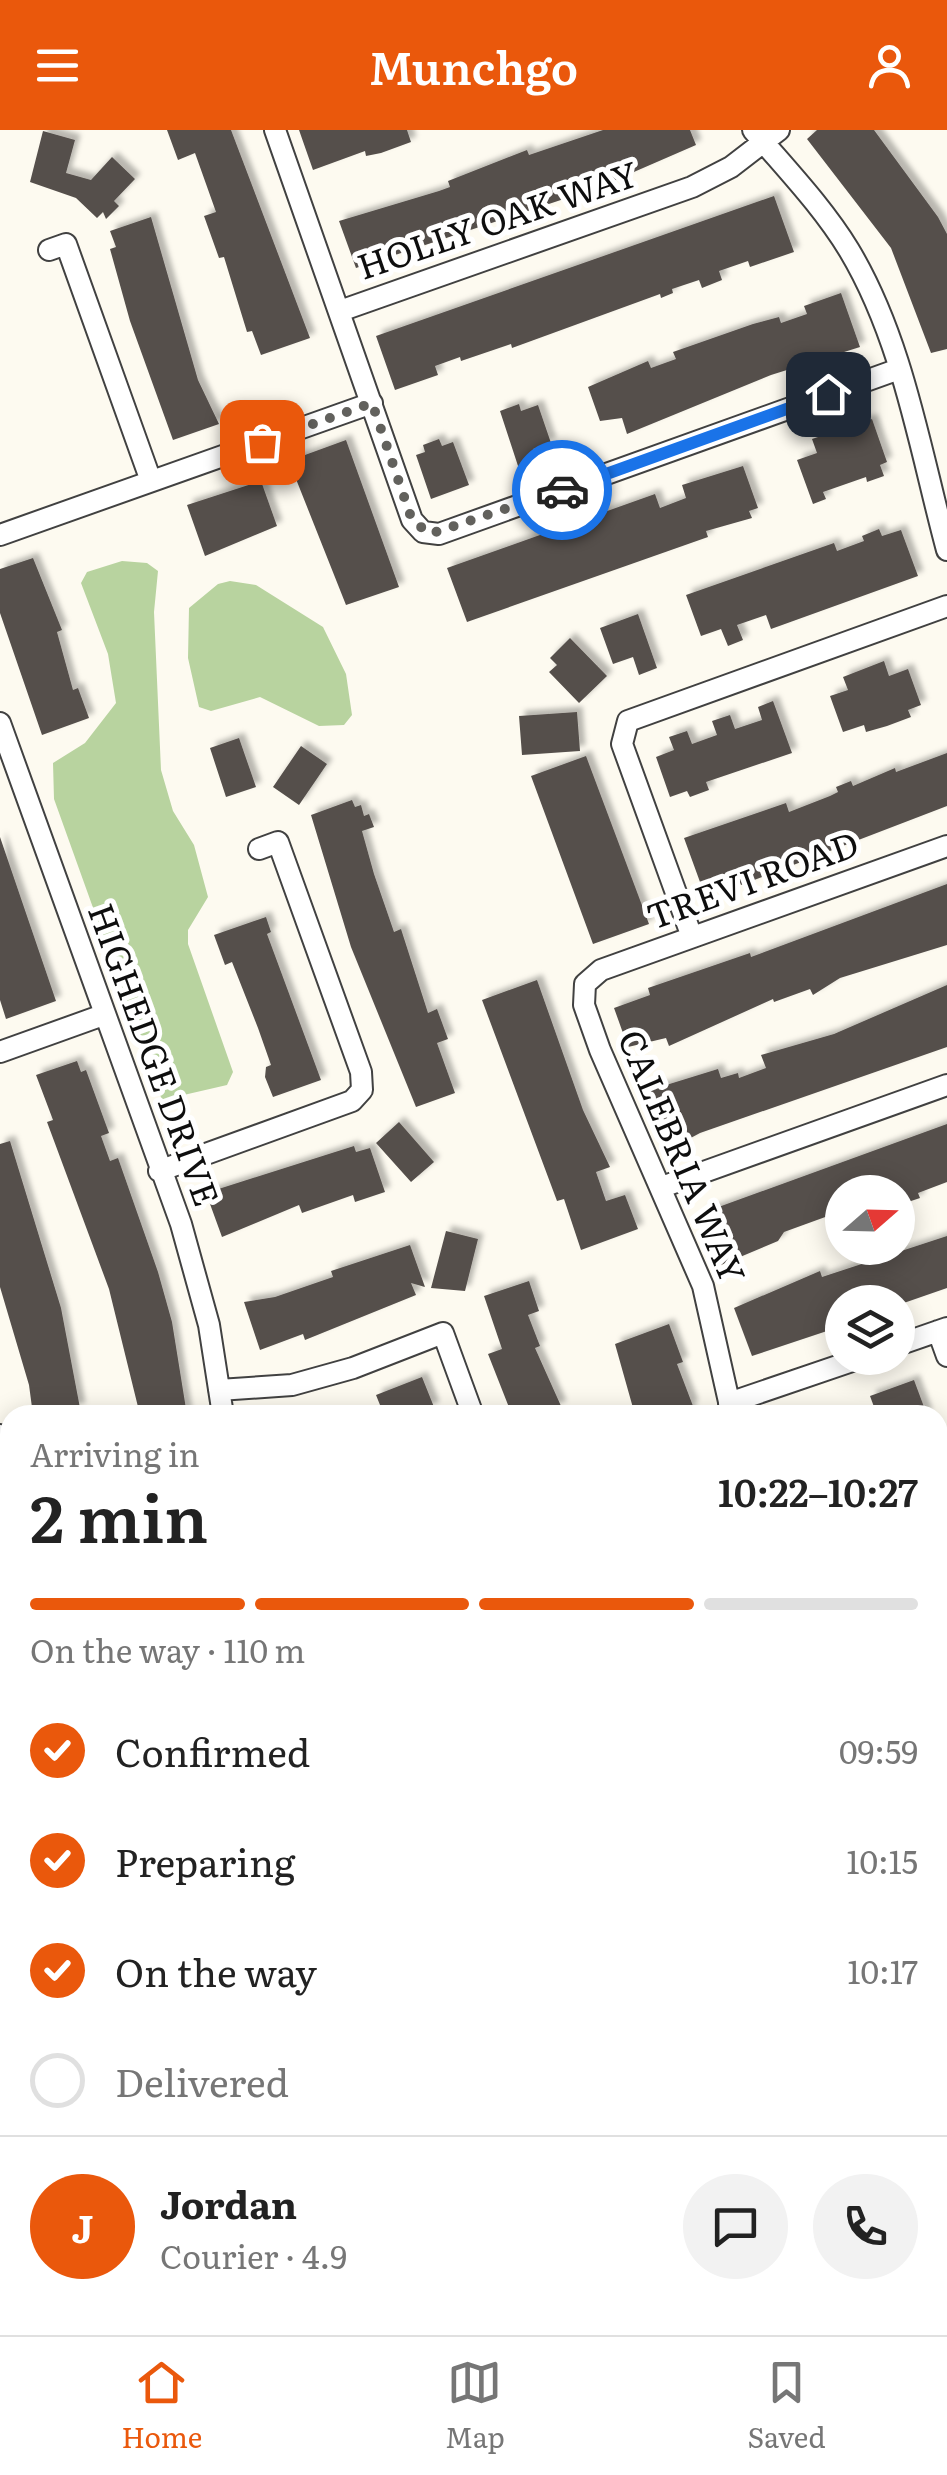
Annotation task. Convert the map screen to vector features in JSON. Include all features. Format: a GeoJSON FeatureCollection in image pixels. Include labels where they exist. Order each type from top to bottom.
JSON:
{"type":"FeatureCollection","features":[{"type":"Feature","properties":{"kind":"street"},"geometry":{"type":"LineString","coordinates":[[275,130],[412,520],[423,532],[439,534],[899,369]]}},
{"type":"Feature","properties":{"kind":"street"},"geometry":{"type":"LineString","coordinates":[[766,134],[830,220],[887,329],[947,550]]}},
{"type":"Feature","properties":{"kind":"street","name":"HOLLY OAK WAY"},"geometry":{"type":"LineString","coordinates":[[340,311],[692,187],[766,134]]}},
{"type":"Feature","properties":{"kind":"street"},"geometry":{"type":"LineString","coordinates":[[49,250],[66,244],[151,482]]}},
{"type":"Feature","properties":{"kind":"street"},"geometry":{"type":"LineString","coordinates":[[0,535],[372,403]]}},
{"type":"Feature","properties":{"kind":"street"},"geometry":{"type":"LineString","coordinates":[[692,937],[622,744],[623,728],[635,715],[947,606]]}},
{"type":"Feature","properties":{"kind":"street","name":"HIGHEDGE DRIVE"},"geometry":{"type":"LineString","coordinates":[[0,722],[200,1285],[222,1405]]}},
{"type":"Feature","properties":{"kind":"street"},"geometry":{"type":"LineString","coordinates":[[159,1171],[352,1101],[362,1090],[361,1072],[278,842],[259,849]]}},
{"type":"Feature","properties":{"kind":"street","name":"TREVI ROAD"},"geometry":{"type":"LineString","coordinates":[[586,984],[601,970],[947,846]]}},
{"type":"Feature","properties":{"kind":"street","name":"CALEBRIA WAY"},"geometry":{"type":"LineString","coordinates":[[586,984],[584,1005],[600,1050],[703,1286],[729,1405]]}},
{"type":"Feature","properties":{"kind":"street"},"geometry":{"type":"LineString","coordinates":[[0,1052],[103,1015]]}},
{"type":"Feature","properties":{"kind":"street"},"geometry":{"type":"LineString","coordinates":[[662,1186],[947,1085]]}},
{"type":"Feature","properties":{"kind":"street"},"geometry":{"type":"LineString","coordinates":[[915,1339],[943,1330],[947,1356]]}},
{"type":"Feature","properties":{"kind":"street"},"geometry":{"type":"LineString","coordinates":[[220,1390],[292,1385],[353,1368],[443,1332],[469,1405]]}},
{"type":"Feature","properties":{"kind":"street"},"geometry":{"type":"LineString","coordinates":[[740,1405],[825,1372]]}},
{"type":"Feature","properties":{"kind":"green space"},"geometry":{"type":"Polygon","coordinates":[[[122,561],[147,563],[158,571],[154,612],[161,770],[173,811],[194,845],[208,897],[188,930],[188,944],[233,1072],[227,1085],[162,1100],[54,799],[53,763],[85,743],[116,703],[108,654],[81,583],[87,572],[122,561]]]}},
{"type":"Feature","properties":{"kind":"green space"},"geometry":{"type":"Polygon","coordinates":[[[230,581],[256,585],[323,627],[346,674],[352,715],[344,725],[319,726],[260,697],[211,711],[199,707],[188,658],[189,608],[218,584],[230,581]]]}},
{"type":"Feature","properties":{"kind":"building"},"geometry":{"type":"Polygon","coordinates":[[[167,130],[231,130],[310,338],[261,355],[252,331],[247,332],[224,257],[219,258],[204,216],[216,212],[195,153],[178,160],[167,130]]]}},
{"type":"Feature","properties":{"kind":"building"},"geometry":{"type":"Polygon","coordinates":[[[299,130],[407,130],[411,142],[366,156],[365,151],[313,170],[299,130]]]}},
{"type":"Feature","properties":{"kind":"building"},"geometry":{"type":"Polygon","coordinates":[[[603,130],[690,130],[696,145],[597,188],[356,268],[339,221],[450,187],[448,181],[527,150],[529,155],[603,130]]]}},
{"type":"Feature","properties":{"kind":"building"},"geometry":{"type":"Polygon","coordinates":[[[817,130],[874,130],[938,217],[947,234],[947,349],[931,353],[891,248],[807,139],[817,130]]]}},
{"type":"Feature","properties":{"kind":"building"},"geometry":{"type":"Polygon","coordinates":[[[43,131],[75,140],[66,173],[91,180],[112,157],[135,179],[114,201],[119,206],[106,219],[103,212],[97,218],[76,198],[30,182],[43,131]]]}},
{"type":"Feature","properties":{"kind":"building"},"geometry":{"type":"Polygon","coordinates":[[[774,196],[794,252],[750,267],[748,261],[719,271],[722,280],[702,288],[699,280],[672,289],[673,293],[661,298],[660,294],[512,348],[511,344],[461,361],[460,357],[435,366],[438,375],[395,390],[376,336],[774,196]]]}},
{"type":"Feature","properties":{"kind":"building"},"geometry":{"type":"Polygon","coordinates":[[[151,217],[198,380],[219,424],[173,440],[130,321],[110,249],[116,247],[110,231],[151,217]]]}},
{"type":"Feature","properties":{"kind":"building"},"geometry":{"type":"Polygon","coordinates":[[[841,293],[860,347],[771,375],[627,434],[622,418],[600,421],[588,387],[648,361],[651,368],[676,359],[673,352],[753,324],[779,317],[781,323],[807,314],[804,306],[841,293]]]}},
{"type":"Feature","properties":{"kind":"building"},"geometry":{"type":"Polygon","coordinates":[[[519,404],[521,411],[538,405],[551,443],[533,449],[538,462],[519,469],[500,411],[519,404]]]}},
{"type":"Feature","properties":{"kind":"building"},"geometry":{"type":"Polygon","coordinates":[[[872,419],[887,462],[880,465],[884,476],[867,482],[866,477],[823,492],[826,499],[813,504],[797,460],[817,453],[812,439],[872,419]]]}},
{"type":"Feature","properties":{"kind":"building"},"geometry":{"type":"Polygon","coordinates":[[[439,439],[442,446],[453,442],[469,485],[431,499],[416,455],[425,452],[423,445],[439,439]]]}},
{"type":"Feature","properties":{"kind":"building"},"geometry":{"type":"Polygon","coordinates":[[[346,440],[399,587],[346,605],[292,469],[297,467],[294,459],[346,440]]]}},
{"type":"Feature","properties":{"kind":"building"},"geometry":{"type":"Polygon","coordinates":[[[743,466],[758,508],[749,511],[752,518],[706,531],[708,537],[467,622],[447,568],[655,494],[660,508],[686,498],[682,485],[743,466]]]}},
{"type":"Feature","properties":{"kind":"building"},"geometry":{"type":"Polygon","coordinates":[[[261,481],[277,526],[205,556],[187,505],[261,481]]]}},
{"type":"Feature","properties":{"kind":"building"},"geometry":{"type":"Polygon","coordinates":[[[879,529],[882,536],[901,530],[918,576],[771,629],[766,615],[737,625],[743,640],[728,646],[721,629],[701,636],[686,595],[834,543],[837,551],[864,541],[862,536],[879,529]]]}},
{"type":"Feature","properties":{"kind":"building"},"geometry":{"type":"Polygon","coordinates":[[[33,558],[62,630],[57,632],[73,690],[78,688],[89,718],[42,735],[0,613],[0,569],[33,558]]]}},
{"type":"Feature","properties":{"kind":"building"},"geometry":{"type":"Polygon","coordinates":[[[638,614],[657,668],[639,675],[633,657],[613,664],[600,628],[638,614]]]}},
{"type":"Feature","properties":{"kind":"building"},"geometry":{"type":"Polygon","coordinates":[[[570,638],[607,676],[579,703],[549,672],[557,665],[550,658],[570,638]]]}},
{"type":"Feature","properties":{"kind":"building"},"geometry":{"type":"Polygon","coordinates":[[[884,661],[889,676],[908,669],[921,705],[908,710],[911,717],[887,726],[866,732],[864,725],[843,732],[830,696],[848,690],[843,677],[884,661]]]}},
{"type":"Feature","properties":{"kind":"building"},"geometry":{"type":"Polygon","coordinates":[[[773,701],[792,753],[706,782],[709,790],[690,797],[687,791],[670,797],[656,757],[674,750],[669,737],[687,731],[692,744],[717,735],[712,721],[730,715],[735,729],[762,720],[758,707],[773,701]]]}},
{"type":"Feature","properties":{"kind":"building"},"geometry":{"type":"Polygon","coordinates":[[[577,712],[580,751],[522,755],[519,716],[577,712]]]}},
{"type":"Feature","properties":{"kind":"building"},"geometry":{"type":"Polygon","coordinates":[[[239,738],[256,787],[226,797],[210,748],[239,738]]]}},
{"type":"Feature","properties":{"kind":"building"},"geometry":{"type":"Polygon","coordinates":[[[301,746],[327,764],[299,805],[273,787],[301,746]]]}},
{"type":"Feature","properties":{"kind":"building"},"geometry":{"type":"Polygon","coordinates":[[[947,753],[947,806],[741,885],[739,880],[704,893],[684,838],[786,803],[789,812],[838,792],[836,787],[851,781],[853,786],[895,768],[896,772],[947,753]]]}},
{"type":"Feature","properties":{"kind":"building"},"geometry":{"type":"Polygon","coordinates":[[[586,756],[649,924],[593,944],[531,776],[586,756]]]}},
{"type":"Feature","properties":{"kind":"building"},"geometry":{"type":"Polygon","coordinates":[[[352,800],[355,807],[361,805],[364,816],[369,814],[374,827],[362,831],[394,932],[401,929],[428,1013],[437,1009],[448,1039],[437,1043],[455,1093],[416,1107],[351,947],[311,815],[352,800]]]}},
{"type":"Feature","properties":{"kind":"building"},"geometry":{"type":"Polygon","coordinates":[[[0,837],[56,1001],[6,1019],[0,1000],[0,837]]]}},
{"type":"Feature","properties":{"kind":"building"},"geometry":{"type":"Polygon","coordinates":[[[947,884],[947,945],[840,978],[813,995],[810,989],[774,1002],[773,999],[669,1046],[666,1038],[628,1047],[614,1008],[650,995],[648,988],[750,953],[751,957],[947,884]]]}},
{"type":"Feature","properties":{"kind":"building"},"geometry":{"type":"Polygon","coordinates":[[[266,917],[271,932],[267,934],[321,1080],[273,1097],[265,1077],[266,1067],[271,1065],[258,1028],[232,962],[225,965],[214,935],[266,917]]]}},
{"type":"Feature","properties":{"kind":"building"},"geometry":{"type":"Polygon","coordinates":[[[537,980],[583,1110],[610,1167],[596,1172],[606,1201],[625,1195],[638,1229],[581,1250],[564,1199],[557,1201],[482,1000],[537,980]]]}},
{"type":"Feature","properties":{"kind":"building"},"geometry":{"type":"Polygon","coordinates":[[[947,985],[947,1047],[700,1133],[672,1148],[650,1090],[718,1069],[721,1078],[738,1073],[739,1078],[766,1068],[761,1055],[834,1034],[947,985]]]}},
{"type":"Feature","properties":{"kind":"building"},"geometry":{"type":"Polygon","coordinates":[[[77,1061],[81,1072],[86,1070],[109,1133],[101,1136],[110,1161],[118,1158],[158,1272],[172,1322],[185,1405],[138,1405],[109,1289],[47,1122],[53,1120],[36,1075],[77,1061]]]}},
{"type":"Feature","properties":{"kind":"building"},"geometry":{"type":"Polygon","coordinates":[[[399,1122],[434,1162],[411,1182],[376,1143],[399,1122]]]}},
{"type":"Feature","properties":{"kind":"building"},"geometry":{"type":"Polygon","coordinates":[[[947,1124],[947,1182],[918,1193],[920,1198],[915,1200],[915,1175],[825,1175],[825,1217],[784,1232],[778,1241],[721,1265],[702,1213],[947,1124]]]}},
{"type":"Feature","properties":{"kind":"building"},"geometry":{"type":"Polygon","coordinates":[[[10,1141],[61,1308],[79,1405],[32,1405],[0,1287],[0,1144],[10,1141]]]}},
{"type":"Feature","properties":{"kind":"building"},"geometry":{"type":"Polygon","coordinates":[[[354,1146],[356,1152],[370,1148],[385,1192],[355,1202],[353,1195],[302,1213],[299,1205],[222,1237],[206,1193],[354,1146]]]}},
{"type":"Feature","properties":{"kind":"building"},"geometry":{"type":"Polygon","coordinates":[[[446,1231],[478,1239],[465,1291],[431,1288],[446,1231]]]}},
{"type":"Feature","properties":{"kind":"building"},"geometry":{"type":"Polygon","coordinates":[[[947,1236],[947,1288],[915,1299],[915,1285],[825,1285],[825,1332],[752,1356],[734,1308],[820,1271],[822,1277],[859,1265],[915,1265],[915,1246],[947,1236]]]}},
{"type":"Feature","properties":{"kind":"building"},"geometry":{"type":"Polygon","coordinates":[[[410,1245],[425,1287],[411,1283],[416,1295],[305,1340],[303,1334],[260,1350],[244,1302],[275,1297],[333,1277],[331,1271],[410,1245]]]}},
{"type":"Feature","properties":{"kind":"building"},"geometry":{"type":"Polygon","coordinates":[[[529,1281],[539,1311],[528,1315],[540,1346],[535,1348],[561,1405],[508,1405],[488,1354],[502,1349],[484,1296],[529,1281]]]}},
{"type":"Feature","properties":{"kind":"building"},"geometry":{"type":"Polygon","coordinates":[[[669,1324],[683,1362],[677,1364],[693,1405],[632,1405],[615,1344],[669,1324]]]}},
{"type":"Feature","properties":{"kind":"building"},"geometry":{"type":"Polygon","coordinates":[[[422,1377],[433,1405],[380,1405],[376,1395],[422,1377]]]}},
{"type":"Feature","properties":{"kind":"building"},"geometry":{"type":"Polygon","coordinates":[[[914,1380],[923,1405],[873,1405],[870,1396],[914,1380]]]}},
{"type":"Feature","properties":{"kind":"way so far"},"geometry":{"type":"LineString","coordinates":[[262,442],[372,403],[412,520],[430,534],[562,490]]}},
{"type":"Feature","properties":{"kind":"route"},"geometry":{"type":"LineString","coordinates":[[562,490],[828,394]]}}]}
